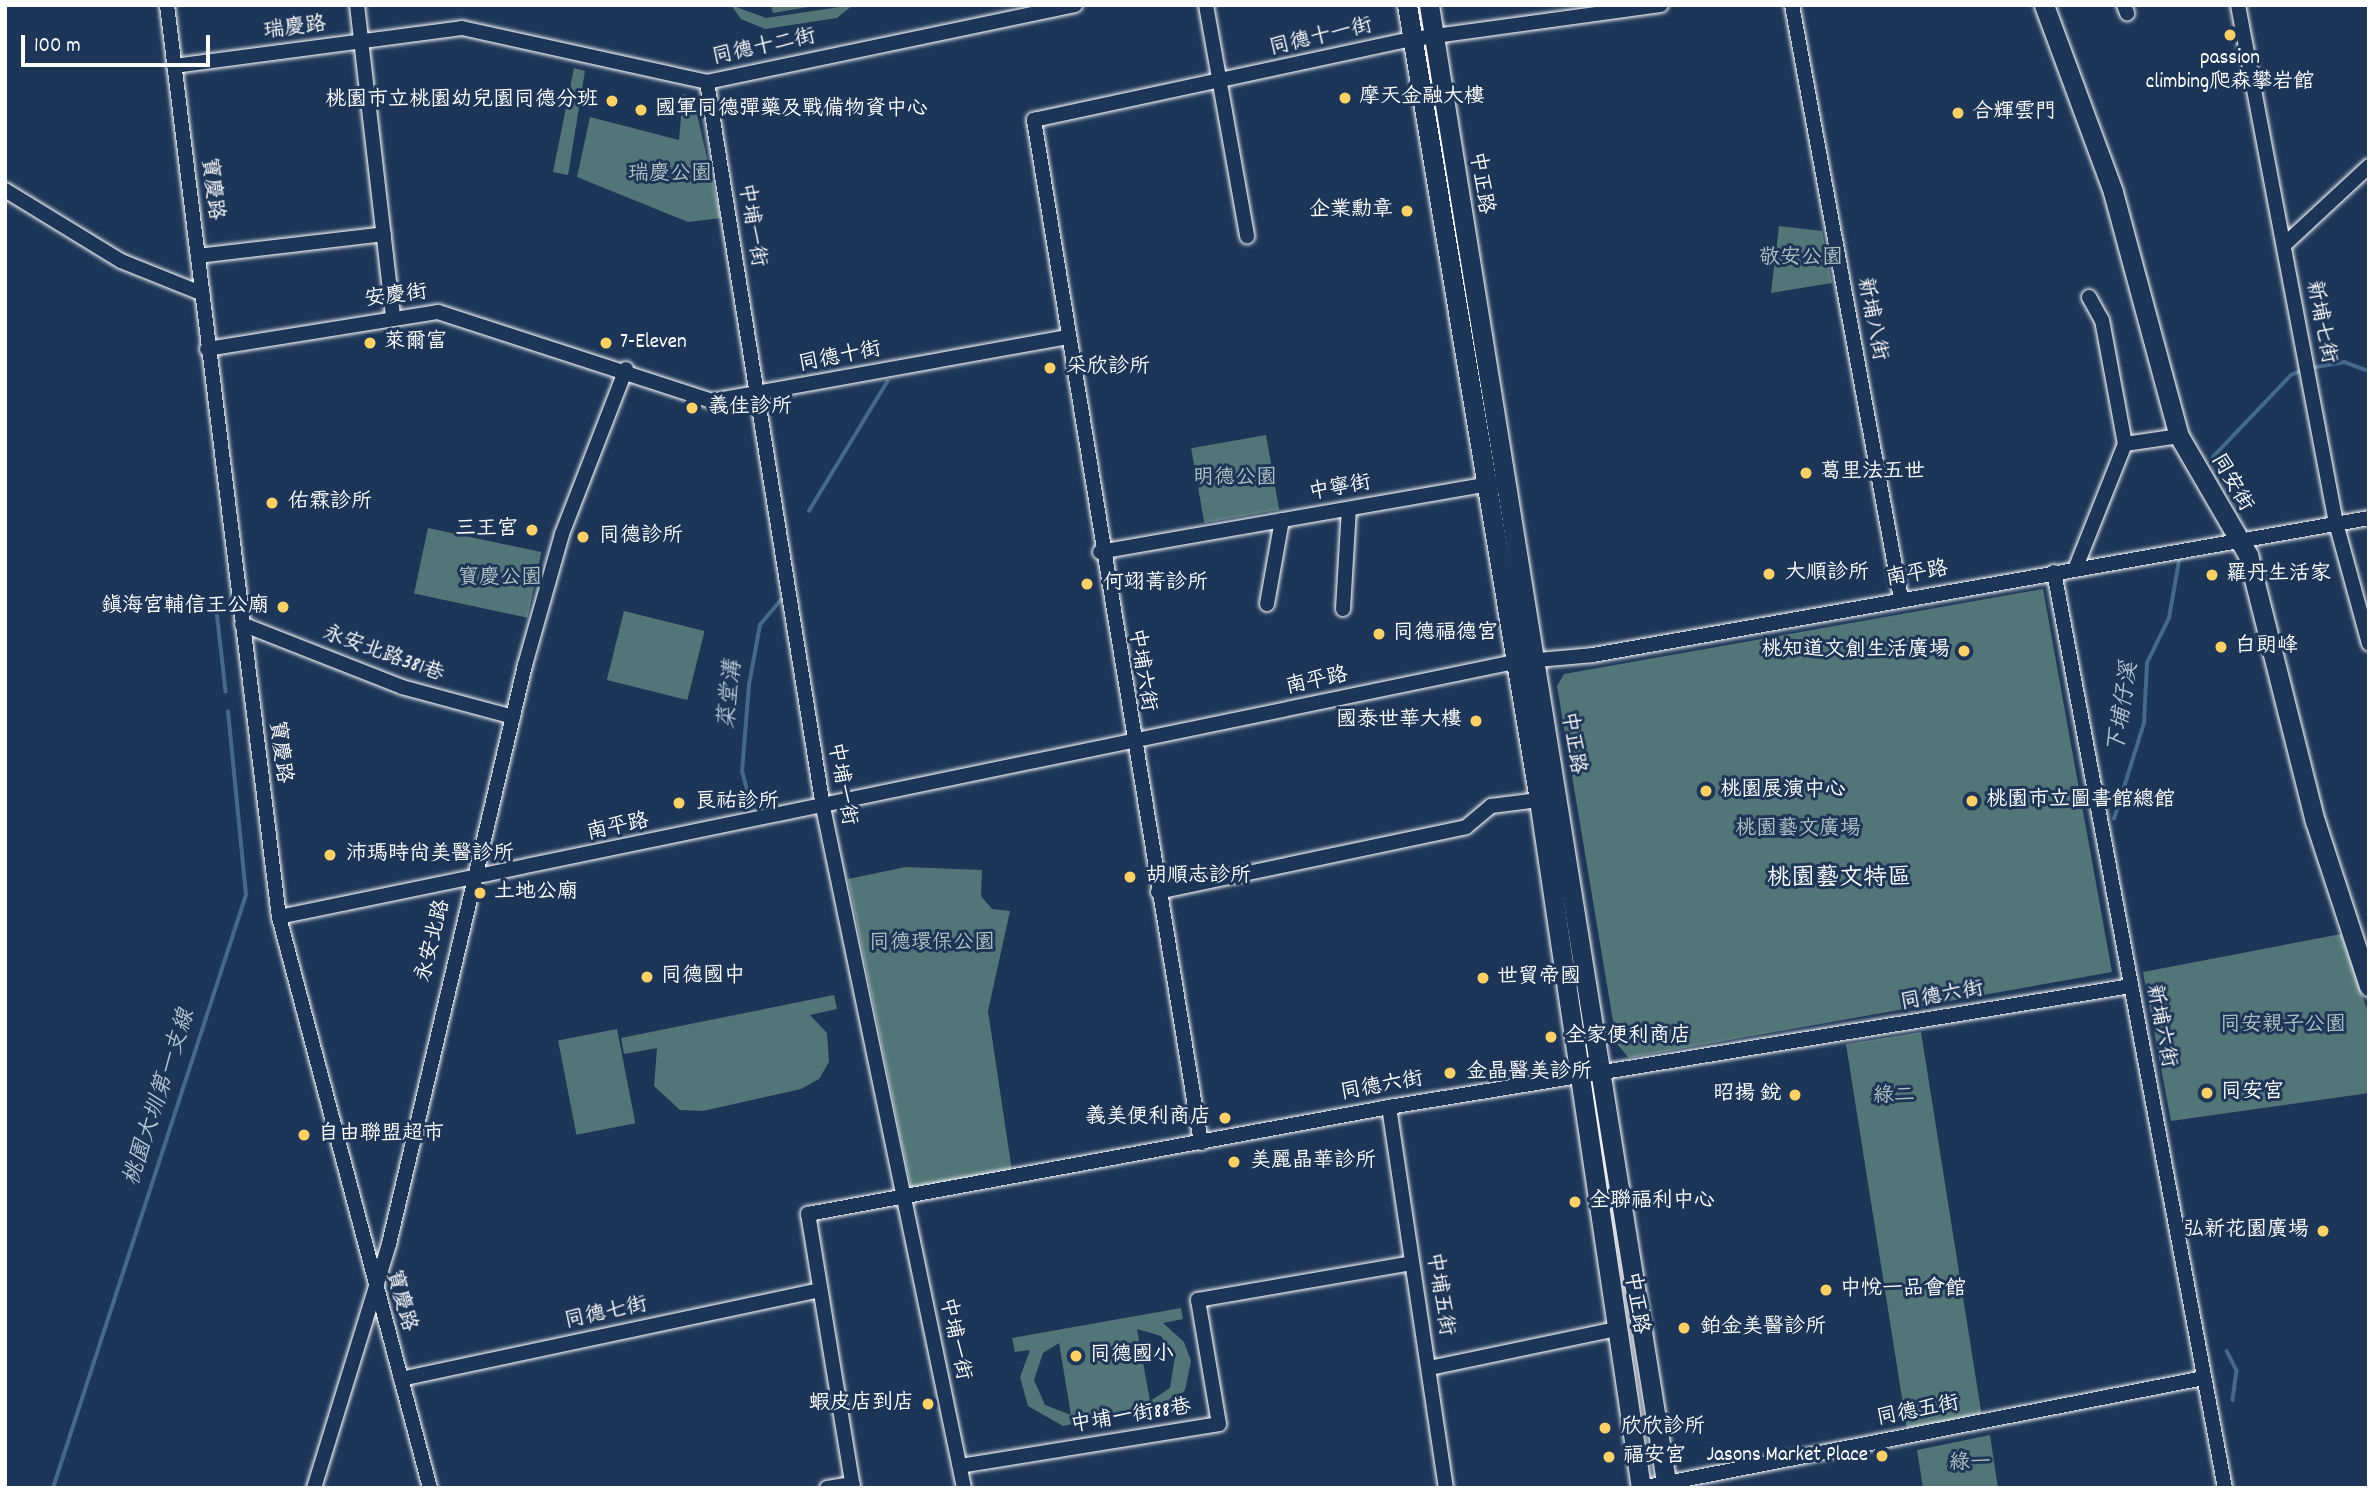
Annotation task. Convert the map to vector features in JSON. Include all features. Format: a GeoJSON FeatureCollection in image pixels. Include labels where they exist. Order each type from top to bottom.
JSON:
{"type":"FeatureCollection","features":[{"type":"Feature","properties":{"kind":"street","name":"寶慶路"},"geometry":{"type":"LineString","coordinates":[[167,5],[203,295],[207,349],[279,918],[374,1290],[430,1488]]}},
{"type":"Feature","properties":{"kind":"street"},"geometry":{"type":"LineString","coordinates":[[357,5],[393,316]]}},
{"type":"Feature","properties":{"kind":"street","name":"同德十二街"},"geometry":{"type":"LineString","coordinates":[[462,28],[707,82],[1075,5]]}},
{"type":"Feature","properties":{"kind":"street"},"geometry":{"type":"LineString","coordinates":[[1206,5],[1247,236]]}},
{"type":"Feature","properties":{"kind":"street","name":"中正路"},"geometry":{"type":"LineString","coordinates":[[1407,5],[1483,486],[1539,800],[1641,1488]]}},
{"type":"Feature","properties":{"kind":"street","name":"中正路"},"geometry":{"type":"LineString","coordinates":[[1429,5],[1504,482],[1537,664],[1599,1074],[1666,1485]]}},
{"type":"Feature","properties":{"kind":"street","name":"同德十一街"},"geometry":{"type":"LineString","coordinates":[[1034,120],[1219,83],[1413,39],[1661,5]]}},
{"type":"Feature","properties":{"kind":"street","name":"新埔八街"},"geometry":{"type":"LineString","coordinates":[[1792,5],[1902,599]]}},
{"type":"Feature","properties":{"kind":"street","name":"同安街"},"geometry":{"type":"LineString","coordinates":[[2044,5],[2113,192],[2179,436],[2239,540],[2256,583],[2315,821],[2369,986]]}},
{"type":"Feature","properties":{"kind":"street","name":"新埔七街"},"geometry":{"type":"LineString","coordinates":[[2238,5],[2336,523],[2369,644]]}},
{"type":"Feature","properties":{"kind":"street","name":"瑞慶路"},"geometry":{"type":"LineString","coordinates":[[174,66],[462,28]]}},
{"type":"Feature","properties":{"kind":"street","name":"中埔一街"},"geometry":{"type":"LineString","coordinates":[[707,82],[823,807],[964,1488]]}},
{"type":"Feature","properties":{"kind":"street","name":"中埔六街"},"geometry":{"type":"LineString","coordinates":[[1034,120],[1100,552],[1201,1143]]}},
{"type":"Feature","properties":{"kind":"street"},"geometry":{"type":"LineString","coordinates":[[2284,245],[2369,166]]}},
{"type":"Feature","properties":{"kind":"street"},"geometry":{"type":"LineString","coordinates":[[5,190],[121,261],[203,295]]}},
{"type":"Feature","properties":{"kind":"street"},"geometry":{"type":"LineString","coordinates":[[198,256],[384,234]]}},
{"type":"Feature","properties":{"kind":"street"},"geometry":{"type":"LineString","coordinates":[[2076,567],[2125,444],[2102,320],[2089,298]]}},
{"type":"Feature","properties":{"kind":"street","name":"安慶街"},"geometry":{"type":"LineString","coordinates":[[207,349],[393,316],[438,312],[626,369]]}},
{"type":"Feature","properties":{"kind":"street","name":"同德十街"},"geometry":{"type":"LineString","coordinates":[[626,369],[712,401],[757,395],[1066,337]]}},
{"type":"Feature","properties":{"kind":"street","name":"永安北路"},"geometry":{"type":"LineString","coordinates":[[314,1488],[374,1290],[471,880],[562,534],[626,369]]}},
{"type":"Feature","properties":{"kind":"street"},"geometry":{"type":"LineString","coordinates":[[2125,444],[2179,436]]}},
{"type":"Feature","properties":{"kind":"street","name":"中寧街"},"geometry":{"type":"LineString","coordinates":[[1100,552],[1504,482]]}},
{"type":"Feature","properties":{"kind":"street"},"geometry":{"type":"LineString","coordinates":[[1343,609],[1349,509]]}},
{"type":"Feature","properties":{"kind":"street","name":"南平路"},"geometry":{"type":"LineString","coordinates":[[279,918],[1515,662],[1537,664],[2076,567],[2369,518]]}},
{"type":"Feature","properties":{"kind":"street"},"geometry":{"type":"LineString","coordinates":[[1267,604],[1282,520]]}},
{"type":"Feature","properties":{"kind":"street","name":"新埔六街"},"geometry":{"type":"LineString","coordinates":[[2054,572],[2225,1488]]}},
{"type":"Feature","properties":{"kind":"street","name":"永安北路381巷"},"geometry":{"type":"LineString","coordinates":[[242,624],[402,687],[513,717]]}},
{"type":"Feature","properties":{"kind":"street"},"geometry":{"type":"LineString","coordinates":[[1158,892],[1466,827],[1491,806],[1539,800]]}},
{"type":"Feature","properties":{"kind":"street","name":"同德六街"},"geometry":{"type":"LineString","coordinates":[[820,1290],[808,1214],[1578,1074],[1599,1074],[2131,986]]}},
{"type":"Feature","properties":{"kind":"street","name":"中埔五街"},"geometry":{"type":"LineString","coordinates":[[1389,1107],[1446,1488]]}},
{"type":"Feature","properties":{"kind":"street","name":"中埔一街88巷"},"geometry":{"type":"LineString","coordinates":[[960,1466],[1219,1424],[1198,1300],[1412,1263]]}},
{"type":"Feature","properties":{"kind":"street"},"geometry":{"type":"LineString","coordinates":[[820,1290],[853,1486],[827,1488]]}},
{"type":"Feature","properties":{"kind":"street","name":"同德七街"},"geometry":{"type":"LineString","coordinates":[[401,1378],[820,1290]]}},
{"type":"Feature","properties":{"kind":"street"},"geometry":{"type":"LineString","coordinates":[[1430,1368],[1616,1329]]}},
{"type":"Feature","properties":{"kind":"street","name":"同德五街"},"geometry":{"type":"LineString","coordinates":[[1641,1488],[2204,1378]]}},
{"type":"Feature","properties":{"kind":"green space"},"geometry":{"type":"Polygon","coordinates":[[[731,5],[766,18],[853,5],[837,18],[765,29],[741,19],[731,5]]]}},
{"type":"Feature","properties":{"kind":"green space"},"geometry":{"type":"Polygon","coordinates":[[[771,5],[820,5],[773,13],[771,5]]]}},
{"type":"Feature","properties":{"kind":"green space","name":"瑞慶公園"},"geometry":{"type":"Polygon","coordinates":[[[574,68],[585,71],[568,175],[553,172],[574,68]]]}},
{"type":"Feature","properties":{"kind":"green space","name":"瑞慶公園"},"geometry":{"type":"Polygon","coordinates":[[[683,94],[693,97],[721,218],[688,222],[577,177],[590,117],[679,140],[683,94]]]}},
{"type":"Feature","properties":{"kind":"green space","name":"敬安公園"},"geometry":{"type":"Polygon","coordinates":[[[1779,226],[1822,231],[1832,283],[1771,293],[1779,226]]]}},
{"type":"Feature","properties":{"kind":"green space","name":"明德公園"},"geometry":{"type":"Polygon","coordinates":[[[1266,435],[1279,510],[1204,523],[1191,448],[1266,435]]]}},
{"type":"Feature","properties":{"kind":"green space","name":"寶慶公園"},"geometry":{"type":"Polygon","coordinates":[[[428,528],[541,552],[528,618],[414,594],[428,528]]]}},
{"type":"Feature","properties":{"kind":"green space","name":"桃園藝文廣場"},"geometry":{"type":"Polygon","coordinates":[[[2043,589],[2112,972],[1629,1058],[1617,1044],[1613,1021],[1557,686],[1564,674],[2043,589]]]}},
{"type":"Feature","properties":{"kind":"green space"},"geometry":{"type":"Polygon","coordinates":[[[624,611],[705,631],[687,700],[607,680],[624,611]]]}},
{"type":"Feature","properties":{"kind":"green space","name":"同德環保公園"},"geometry":{"type":"Polygon","coordinates":[[[906,867],[982,870],[981,896],[992,909],[1010,911],[988,1011],[1012,1171],[911,1188],[848,879],[906,867]]]}},
{"type":"Feature","properties":{"kind":"green space","name":"同安親子公園"},"geometry":{"type":"Polygon","coordinates":[[[2341,934],[2369,1015],[2369,1093],[2171,1121],[2143,972],[2341,934]]]}},
{"type":"Feature","properties":{"kind":"green space"},"geometry":{"type":"Polygon","coordinates":[[[834,995],[837,1009],[810,1015],[827,1033],[829,1062],[819,1079],[801,1089],[703,1111],[680,1110],[654,1086],[657,1048],[624,1054],[621,1038],[834,995]]]}},
{"type":"Feature","properties":{"kind":"green space"},"geometry":{"type":"Polygon","coordinates":[[[617,1029],[635,1123],[576,1135],[558,1040],[617,1029]]]}},
{"type":"Feature","properties":{"kind":"green space","name":"綠二"},"geometry":{"type":"Polygon","coordinates":[[[1921,1032],[1982,1416],[1907,1428],[1846,1044],[1921,1032]]]}},
{"type":"Feature","properties":{"kind":"green space"},"geometry":{"type":"Polygon","coordinates":[[[1181,1308],[1183,1319],[1163,1323],[1184,1342],[1191,1361],[1185,1390],[1171,1405],[1063,1426],[1028,1406],[1020,1377],[1030,1350],[1015,1352],[1012,1338],[1181,1308]],[[1137,1329],[1150,1401],[1170,1388],[1175,1356],[1161,1336],[1137,1329]],[[1059,1343],[1043,1353],[1034,1380],[1045,1405],[1071,1415],[1059,1343]]]}},
{"type":"Feature","properties":{"kind":"green space","name":"綠一"},"geometry":{"type":"Polygon","coordinates":[[[1990,1435],[1998,1488],[1923,1488],[1917,1450],[1990,1435]]]}},
{"type":"Feature","properties":{"kind":"waterway","name":"下埔仔溪"},"geometry":{"type":"LineString","coordinates":[[2311,368],[2344,362],[2369,371]]}},
{"type":"Feature","properties":{"kind":"waterway","name":"下埔仔溪"},"geometry":{"type":"LineString","coordinates":[[2213,457],[2291,375],[2304,370]]}},
{"type":"Feature","properties":{"kind":"waterway","name":"菜堂溝"},"geometry":{"type":"LineString","coordinates":[[809,511],[887,382]]}},
{"type":"Feature","properties":{"kind":"waterway","name":"下埔仔溪"},"geometry":{"type":"LineString","coordinates":[[2114,819],[2144,723],[2147,663],[2169,618],[2179,561]]}},
{"type":"Feature","properties":{"kind":"waterway","name":"菜堂溝"},"geometry":{"type":"LineString","coordinates":[[750,801],[742,772],[749,685],[760,625],[781,600]]}},
{"type":"Feature","properties":{"kind":"waterway","name":"桃園大圳第一支線"},"geometry":{"type":"LineString","coordinates":[[216,602],[226,691]]}},
{"type":"Feature","properties":{"kind":"waterway","name":"桃園大圳第一支線"},"geometry":{"type":"LineString","coordinates":[[53,1488],[246,895],[228,712]]}},
{"type":"Feature","properties":{"kind":"waterway","name":"下埔仔溪"},"geometry":{"type":"LineString","coordinates":[[2227,1351],[2237,1371],[2233,1400]]}},
{"type":"Feature","properties":{"kind":"place","name":"passion climbing爬森攀岩館"},"geometry":{"type":"Point","coordinates":[2230,35]}},
{"type":"Feature","properties":{"kind":"place","name":"摩天金融大樓"},"geometry":{"type":"Point","coordinates":[1345,98]}},
{"type":"Feature","properties":{"kind":"place","name":"桃園市立桃園幼兒園同德分班"},"geometry":{"type":"Point","coordinates":[612,101]}},
{"type":"Feature","properties":{"kind":"place","name":"國軍同德彈藥及戰備物資中心"},"geometry":{"type":"Point","coordinates":[641,110]}},
{"type":"Feature","properties":{"kind":"place","name":"合輝雲門"},"geometry":{"type":"Point","coordinates":[1958,113]}},
{"type":"Feature","properties":{"kind":"place","name":"企業勳章"},"geometry":{"type":"Point","coordinates":[1407,211]}},
{"type":"Feature","properties":{"kind":"place","name":"萊爾富"},"geometry":{"type":"Point","coordinates":[370,343]}},
{"type":"Feature","properties":{"kind":"place","name":"7-Eleven"},"geometry":{"type":"Point","coordinates":[606,343]}},
{"type":"Feature","properties":{"kind":"place","name":"采欣診所"},"geometry":{"type":"Point","coordinates":[1050,368]}},
{"type":"Feature","properties":{"kind":"place","name":"義佳診所"},"geometry":{"type":"Point","coordinates":[692,408]}},
{"type":"Feature","properties":{"kind":"place","name":"葛里法五世"},"geometry":{"type":"Point","coordinates":[1806,473]}},
{"type":"Feature","properties":{"kind":"place","name":"佑霖診所"},"geometry":{"type":"Point","coordinates":[272,503]}},
{"type":"Feature","properties":{"kind":"place","name":"三王宮"},"geometry":{"type":"Point","coordinates":[532,530]}},
{"type":"Feature","properties":{"kind":"place","name":"同德診所"},"geometry":{"type":"Point","coordinates":[583,537]}},
{"type":"Feature","properties":{"kind":"place","name":"大順診所"},"geometry":{"type":"Point","coordinates":[1769,574]}},
{"type":"Feature","properties":{"kind":"place","name":"羅丹生活家"},"geometry":{"type":"Point","coordinates":[2212,575]}},
{"type":"Feature","properties":{"kind":"place","name":"何翊菁診所"},"geometry":{"type":"Point","coordinates":[1087,584]}},
{"type":"Feature","properties":{"kind":"place","name":"鎮海宮輔信王公廟"},"geometry":{"type":"Point","coordinates":[283,607]}},
{"type":"Feature","properties":{"kind":"place","name":"同德福德宮"},"geometry":{"type":"Point","coordinates":[1379,634]}},
{"type":"Feature","properties":{"kind":"place","name":"白朗峰"},"geometry":{"type":"Point","coordinates":[2221,647]}},
{"type":"Feature","properties":{"kind":"place","name":"桃知道文創生活廣場"},"geometry":{"type":"Point","coordinates":[1964,651]}},
{"type":"Feature","properties":{"kind":"place","name":"國泰世華大樓"},"geometry":{"type":"Point","coordinates":[1476,721]}},
{"type":"Feature","properties":{"kind":"place","name":"桃園展演中心"},"geometry":{"type":"Point","coordinates":[1706,791]}},
{"type":"Feature","properties":{"kind":"place","name":"桃園市立圖書館總館"},"geometry":{"type":"Point","coordinates":[1972,801]}},
{"type":"Feature","properties":{"kind":"place","name":"良祐診所"},"geometry":{"type":"Point","coordinates":[679,803]}},
{"type":"Feature","properties":{"kind":"place","name":"沛瑪時尚美醫診所"},"geometry":{"type":"Point","coordinates":[330,855]}},
{"type":"Feature","properties":{"kind":"place","name":"胡順志診所"},"geometry":{"type":"Point","coordinates":[1130,877]}},
{"type":"Feature","properties":{"kind":"place","name":"土地公廟"},"geometry":{"type":"Point","coordinates":[480,893]}},
{"type":"Feature","properties":{"kind":"place","name":"同德國中"},"geometry":{"type":"Point","coordinates":[647,977]}},
{"type":"Feature","properties":{"kind":"place","name":"世貿帝國"},"geometry":{"type":"Point","coordinates":[1483,978]}},
{"type":"Feature","properties":{"kind":"place","name":"全家便利商店"},"geometry":{"type":"Point","coordinates":[1551,1037]}},
{"type":"Feature","properties":{"kind":"place","name":"金晶醫美診所"},"geometry":{"type":"Point","coordinates":[1450,1073]}},
{"type":"Feature","properties":{"kind":"place","name":"同安宮"},"geometry":{"type":"Point","coordinates":[2207,1093]}},
{"type":"Feature","properties":{"kind":"place","name":"昭揚 銳"},"geometry":{"type":"Point","coordinates":[1795,1095]}},
{"type":"Feature","properties":{"kind":"place","name":"義美便利商店"},"geometry":{"type":"Point","coordinates":[1225,1118]}},
{"type":"Feature","properties":{"kind":"place","name":"自由聯盟超市"},"geometry":{"type":"Point","coordinates":[304,1135]}},
{"type":"Feature","properties":{"kind":"place","name":"美麗晶華診所"},"geometry":{"type":"Point","coordinates":[1234,1162]}},
{"type":"Feature","properties":{"kind":"place","name":"全聯福利中心"},"geometry":{"type":"Point","coordinates":[1575,1202]}},
{"type":"Feature","properties":{"kind":"place","name":"弘新花園廣場"},"geometry":{"type":"Point","coordinates":[2323,1231]}},
{"type":"Feature","properties":{"kind":"place","name":"中悅一品會館"},"geometry":{"type":"Point","coordinates":[1826,1290]}},
{"type":"Feature","properties":{"kind":"place","name":"鉑金美醫診所"},"geometry":{"type":"Point","coordinates":[1684,1328]}},
{"type":"Feature","properties":{"kind":"place","name":"同德國小"},"geometry":{"type":"Point","coordinates":[1076,1356]}},
{"type":"Feature","properties":{"kind":"place","name":"蝦皮店到店"},"geometry":{"type":"Point","coordinates":[928,1404]}},
{"type":"Feature","properties":{"kind":"place","name":"欣欣診所"},"geometry":{"type":"Point","coordinates":[1605,1428]}},
{"type":"Feature","properties":{"kind":"place","name":"Jasons Market Place"},"geometry":{"type":"Point","coordinates":[1882,1456]}},
{"type":"Feature","properties":{"kind":"place","name":"福安宮"},"geometry":{"type":"Point","coordinates":[1609,1457]}},
{"type":"Feature","properties":{"kind":"district","name":"桃園藝文特區"},"geometry":{"type":"Point","coordinates":[1839,880]}}]}
